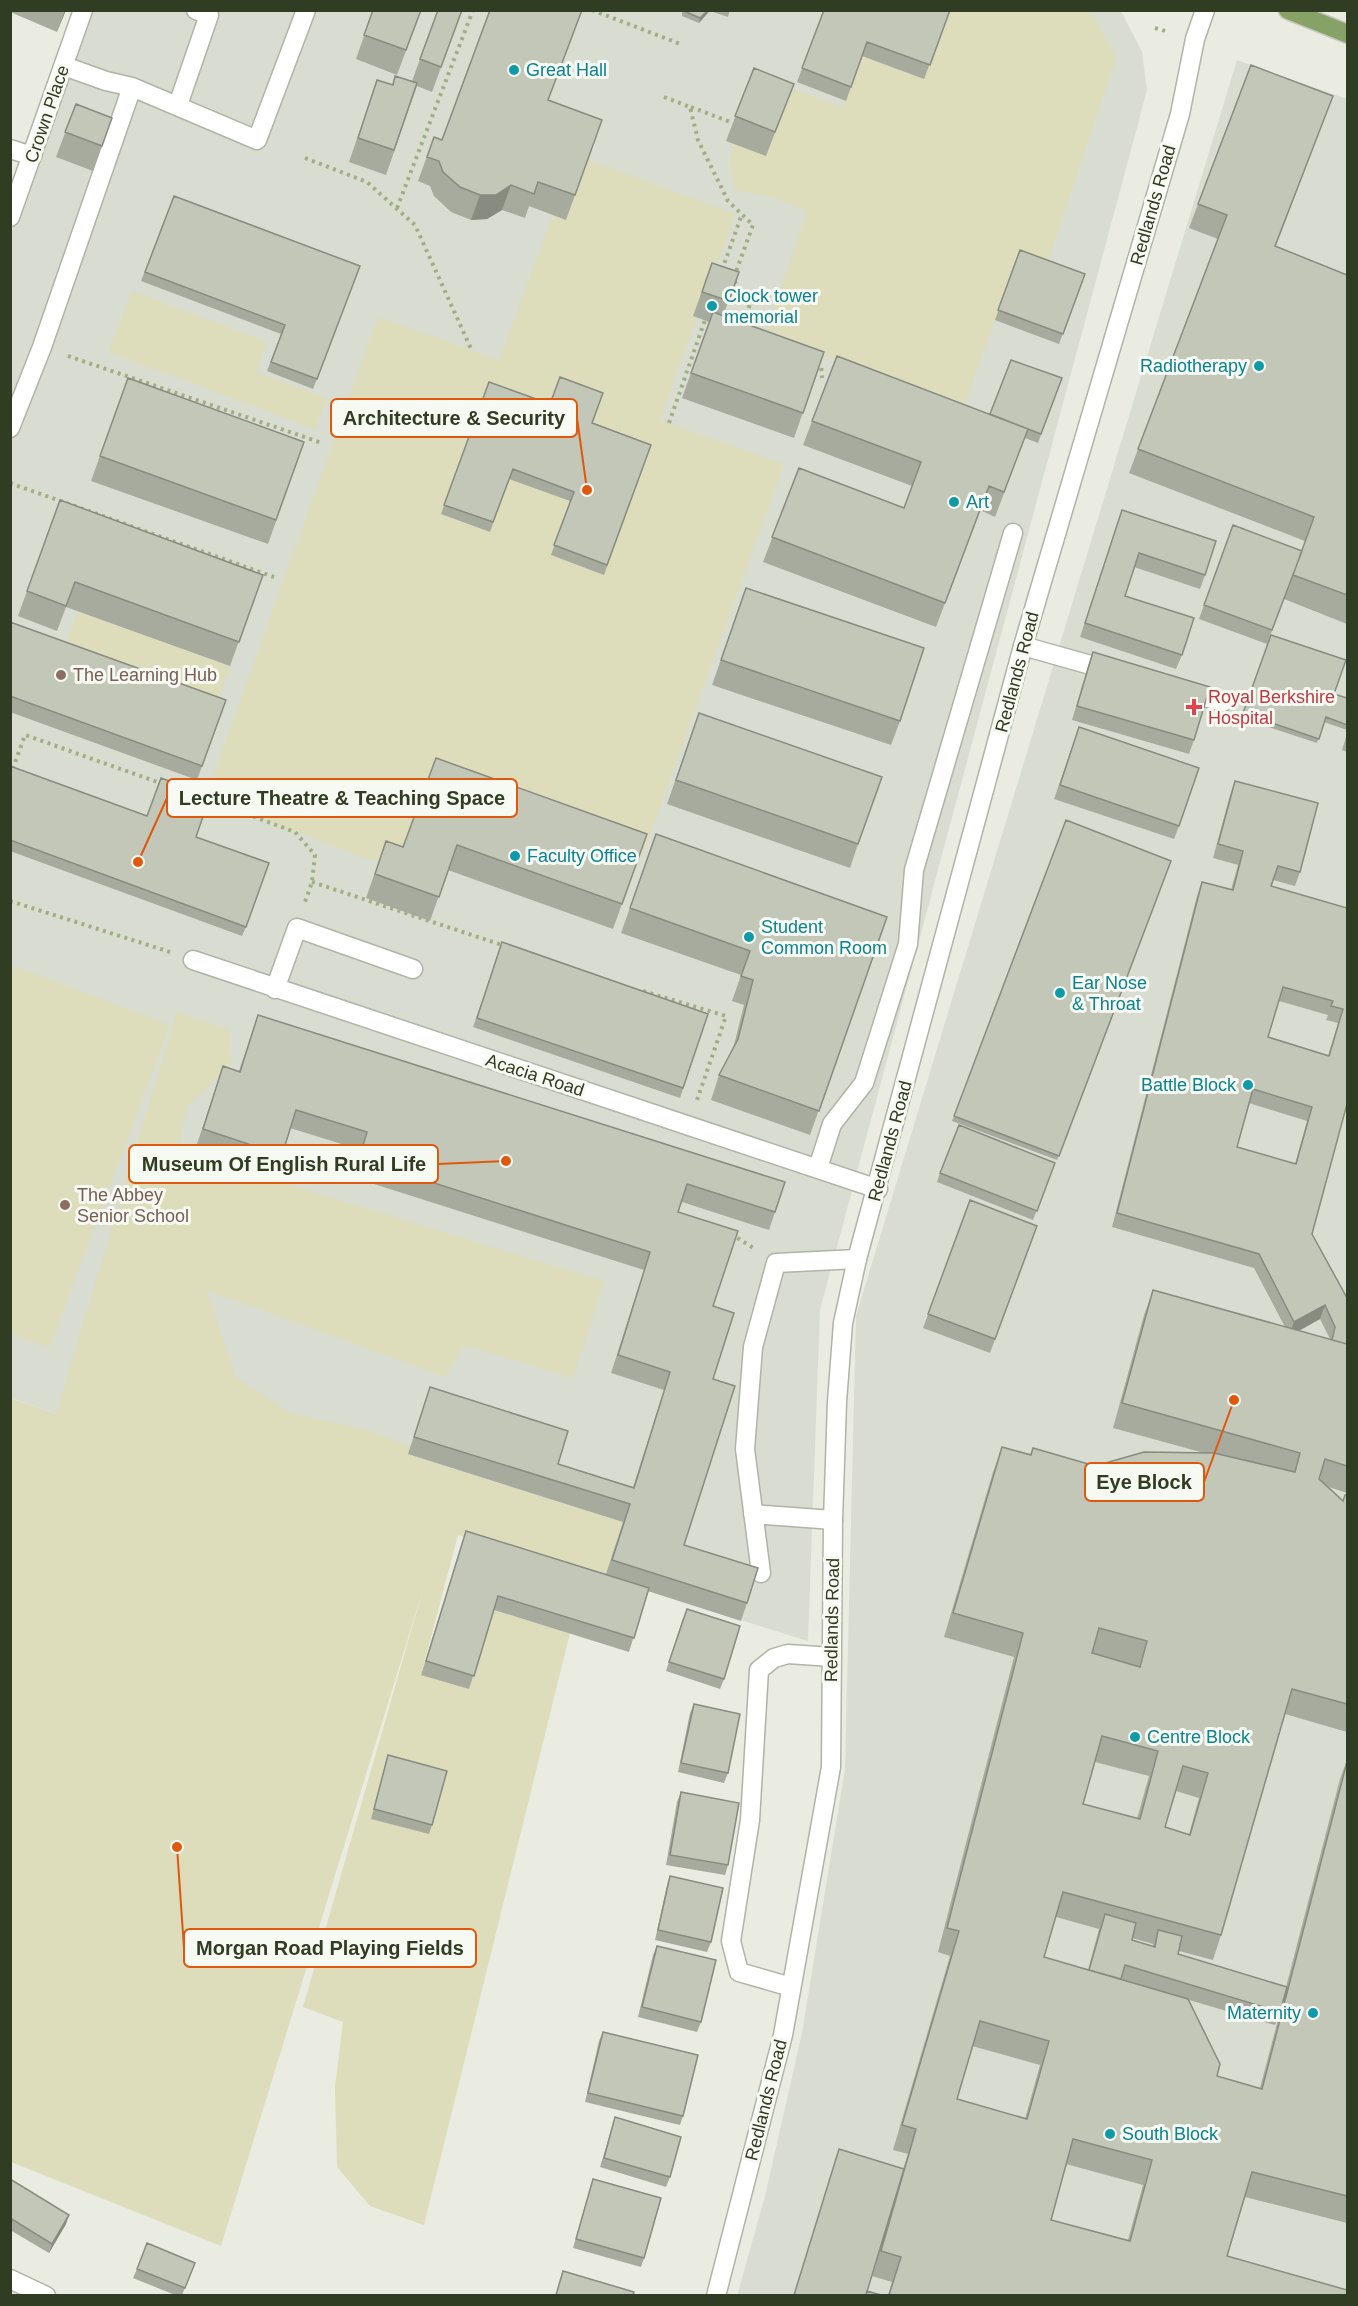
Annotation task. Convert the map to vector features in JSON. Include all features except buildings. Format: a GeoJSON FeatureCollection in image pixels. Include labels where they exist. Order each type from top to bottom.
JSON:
{"type":"FeatureCollection","features":[{"type":"Feature","properties":{"kind":"main road"},"geometry":{"type":"LineString","coordinates":[[1292,11],[1347,34]]}},
{"type":"Feature","properties":{"kind":"street","name":"Crown Place"},"geometry":{"type":"LineString","coordinates":[[10,217],[83,10]]}},
{"type":"Feature","properties":{"kind":"street"},"geometry":{"type":"LineString","coordinates":[[178,105],[209,15],[196,10]]}},
{"type":"Feature","properties":{"kind":"street"},"geometry":{"type":"LineString","coordinates":[[64,66],[106,81],[132,87],[257,140],[306,10]]}},
{"type":"Feature","properties":{"kind":"street","name":"Redlands Road"},"geometry":{"type":"LineString","coordinates":[[716,2295],[783,2035],[831,1767],[833,1520],[837,1402],[843,1323],[857,1259],[878,1189],[1023,646],[1179,114],[1195,39],[1205,10]]}},
{"type":"Feature","properties":{"kind":"street"},"geometry":{"type":"LineString","coordinates":[[10,428],[42,347],[132,87]]}},
{"type":"Feature","properties":{"kind":"street"},"geometry":{"type":"LineString","coordinates":[[10,149],[32,156]]}},
{"type":"Feature","properties":{"kind":"street"},"geometry":{"type":"LineString","coordinates":[[818,1168],[832,1124],[864,1083],[908,945],[914,870],[1014,533]]}},
{"type":"Feature","properties":{"kind":"street"},"geometry":{"type":"LineString","coordinates":[[1023,646],[1134,677]]}},
{"type":"Feature","properties":{"kind":"street"},"geometry":{"type":"LineString","coordinates":[[1167,686],[1223,702]]}},
{"type":"Feature","properties":{"kind":"street"},"geometry":{"type":"LineString","coordinates":[[275,989],[297,928],[413,969]]}},
{"type":"Feature","properties":{"kind":"street","name":"Acacia Road"},"geometry":{"type":"LineString","coordinates":[[193,960],[878,1189]]}},
{"type":"Feature","properties":{"kind":"street"},"geometry":{"type":"LineString","coordinates":[[761,1573],[745,1449],[753,1347],[776,1263],[857,1259]]}},
{"type":"Feature","properties":{"kind":"street"},"geometry":{"type":"LineString","coordinates":[[753,1514],[833,1520]]}},
{"type":"Feature","properties":{"kind":"street"},"geometry":{"type":"LineString","coordinates":[[791,1987],[739,1972],[731,1941],[750,1820],[759,1670],[774,1658],[788,1654],[832,1657]]}},
{"type":"Feature","properties":{"kind":"street"},"geometry":{"type":"LineString","coordinates":[[10,2279],[46,2295]]}},
{"type":"Feature","properties":{"kind":"path"},"geometry":{"type":"LineString","coordinates":[[397,208],[473,10]]}},
{"type":"Feature","properties":{"kind":"path"},"geometry":{"type":"LineString","coordinates":[[592,10],[683,45]]}},
{"type":"Feature","properties":{"kind":"path"},"geometry":{"type":"LineString","coordinates":[[664,96],[733,123]]}},
{"type":"Feature","properties":{"kind":"path"},"geometry":{"type":"LineString","coordinates":[[690,107],[698,140],[728,201],[753,225],[733,280],[751,301],[740,335]]}},
{"type":"Feature","properties":{"kind":"path"},"geometry":{"type":"LineString","coordinates":[[305,158],[367,182],[415,225],[472,351]]}},
{"type":"Feature","properties":{"kind":"path"},"geometry":{"type":"LineString","coordinates":[[718,280],[742,214]]}},
{"type":"Feature","properties":{"kind":"path"},"geometry":{"type":"LineString","coordinates":[[669,423],[705,320]]}},
{"type":"Feature","properties":{"kind":"path"},"geometry":{"type":"LineString","coordinates":[[42,347],[322,443]]}},
{"type":"Feature","properties":{"kind":"path"},"geometry":{"type":"LineString","coordinates":[[811,361],[821,365],[822,378]]}},
{"type":"Feature","properties":{"kind":"path"},"geometry":{"type":"LineString","coordinates":[[10,483],[274,577]]}},
{"type":"Feature","properties":{"kind":"path"},"geometry":{"type":"LineString","coordinates":[[10,776],[25,735],[164,784]]}},
{"type":"Feature","properties":{"kind":"path"},"geometry":{"type":"LineString","coordinates":[[196,796],[295,832],[315,855],[312,882],[297,928]]}},
{"type":"Feature","properties":{"kind":"path"},"geometry":{"type":"LineString","coordinates":[[312,882],[512,949]]}},
{"type":"Feature","properties":{"kind":"path"},"geometry":{"type":"LineString","coordinates":[[10,901],[193,960]]}},
{"type":"Feature","properties":{"kind":"path"},"geometry":{"type":"LineString","coordinates":[[635,989],[726,1016],[688,1125]]}},
{"type":"Feature","properties":{"kind":"path"},"geometry":{"type":"LineString","coordinates":[[727,1233],[737,1236],[776,1263]]}},
{"type":"Feature","properties":{"kind":"shaded area"},"geometry":{"type":"Polygon","coordinates":[[[1118,10],[1122,13],[1142,52],[1147,90],[820,1310],[808,1641],[56,1414],[11,1398],[10,236],[93,11],[1118,10]]]}},
{"type":"Feature","properties":{"kind":"shaded area","name":"Royal Berkshire Hospital"},"geometry":{"type":"Polygon","coordinates":[[[1237,60],[1347,99],[1347,2295],[737,2296],[765,2196],[802,2033],[845,1769],[856,1316],[1237,60]]]}},
{"type":"Feature","properties":{"kind":"green space"},"geometry":{"type":"Polygon","coordinates":[[[950,11],[1081,11],[1093,15],[1116,58],[1045,270],[995,320],[964,405],[765,334],[807,212],[772,197],[735,190],[729,161],[734,144],[766,156],[788,87],[843,108],[862,56],[924,79],[950,11]]]}},
{"type":"Feature","properties":{"kind":"green space"},"geometry":{"type":"Polygon","coordinates":[[[588,160],[736,214],[708,289],[703,288],[693,316],[697,317],[660,420],[784,464],[642,857],[427,780],[402,852],[388,862],[374,861],[223,805],[209,788],[378,317],[499,360],[553,215],[566,219],[588,160]]]}},
{"type":"Feature","properties":{"kind":"green space"},"geometry":{"type":"Polygon","coordinates":[[[132,291],[267,342],[256,372],[327,398],[315,429],[109,352],[132,291]]]}},
{"type":"Feature","properties":{"kind":"green space"},"geometry":{"type":"Polygon","coordinates":[[[78,611],[230,666],[219,699],[66,643],[78,611]]]}},
{"type":"Feature","properties":{"kind":"green space","name":"The Abbey Senior School"},"geometry":{"type":"Polygon","coordinates":[[[11,965],[170,1025],[49,1348],[11,1333],[11,965]]]}},
{"type":"Feature","properties":{"kind":"green space"},"geometry":{"type":"Polygon","coordinates":[[[177,1012],[229,1029],[231,1065],[186,1108],[179,1151],[604,1281],[573,1378],[464,1345],[445,1377],[207,1290],[235,1377],[290,1413],[366,1430],[410,1446],[408,1455],[623,1522],[605,1578],[458,1535],[421,1675],[493,1610],[570,1633],[424,2225],[370,2206],[337,2167],[335,2087],[343,2022],[303,2007],[424,1586],[221,2246],[11,2162],[10,1398],[56,1414],[177,1012]]]}},
{"type":"Feature","properties":{"kind":"place","name":"Great Hall"},"geometry":{"type":"Point","coordinates":[514,70]}},
{"type":"Feature","properties":{"kind":"place","name":"Clock tower memorial"},"geometry":{"type":"Point","coordinates":[712,306]}},
{"type":"Feature","properties":{"kind":"place","name":"Radiotherapy"},"geometry":{"type":"Point","coordinates":[1259,366]}},
{"type":"Feature","properties":{"kind":"place","name":"Architecture & Security"},"geometry":{"type":"Point","coordinates":[587,490]}},
{"type":"Feature","properties":{"kind":"place","name":"Art"},"geometry":{"type":"Point","coordinates":[954,502]}},
{"type":"Feature","properties":{"kind":"place","name":"The Learning Hub"},"geometry":{"type":"Point","coordinates":[61,675]}},
{"type":"Feature","properties":{"kind":"place","name":"Royal Berkshire Hospital"},"geometry":{"type":"Point","coordinates":[1194,707]}},
{"type":"Feature","properties":{"kind":"place","name":"Faculty Office"},"geometry":{"type":"Point","coordinates":[515,856]}},
{"type":"Feature","properties":{"kind":"place","name":"Lecture Theatre & Teaching Space"},"geometry":{"type":"Point","coordinates":[138,862]}},
{"type":"Feature","properties":{"kind":"place","name":"Student Common Room"},"geometry":{"type":"Point","coordinates":[749,937]}},
{"type":"Feature","properties":{"kind":"place","name":"Ear Nose & Throat"},"geometry":{"type":"Point","coordinates":[1060,993]}},
{"type":"Feature","properties":{"kind":"place","name":"Battle Block"},"geometry":{"type":"Point","coordinates":[1248,1085]}},
{"type":"Feature","properties":{"kind":"place","name":"Museum Of English Rural Life"},"geometry":{"type":"Point","coordinates":[506,1161]}},
{"type":"Feature","properties":{"kind":"place","name":"The Abbey Senior School"},"geometry":{"type":"Point","coordinates":[65,1205]}},
{"type":"Feature","properties":{"kind":"place","name":"Eye Block"},"geometry":{"type":"Point","coordinates":[1234,1400]}},
{"type":"Feature","properties":{"kind":"place","name":"Centre Block"},"geometry":{"type":"Point","coordinates":[1135,1737]}},
{"type":"Feature","properties":{"kind":"place","name":"Morgan Road Playing Fields"},"geometry":{"type":"Point","coordinates":[177,1847]}},
{"type":"Feature","properties":{"kind":"place","name":"Maternity"},"geometry":{"type":"Point","coordinates":[1313,2013]}},
{"type":"Feature","properties":{"kind":"place","name":"South Block"},"geometry":{"type":"Point","coordinates":[1110,2134]}}]}
